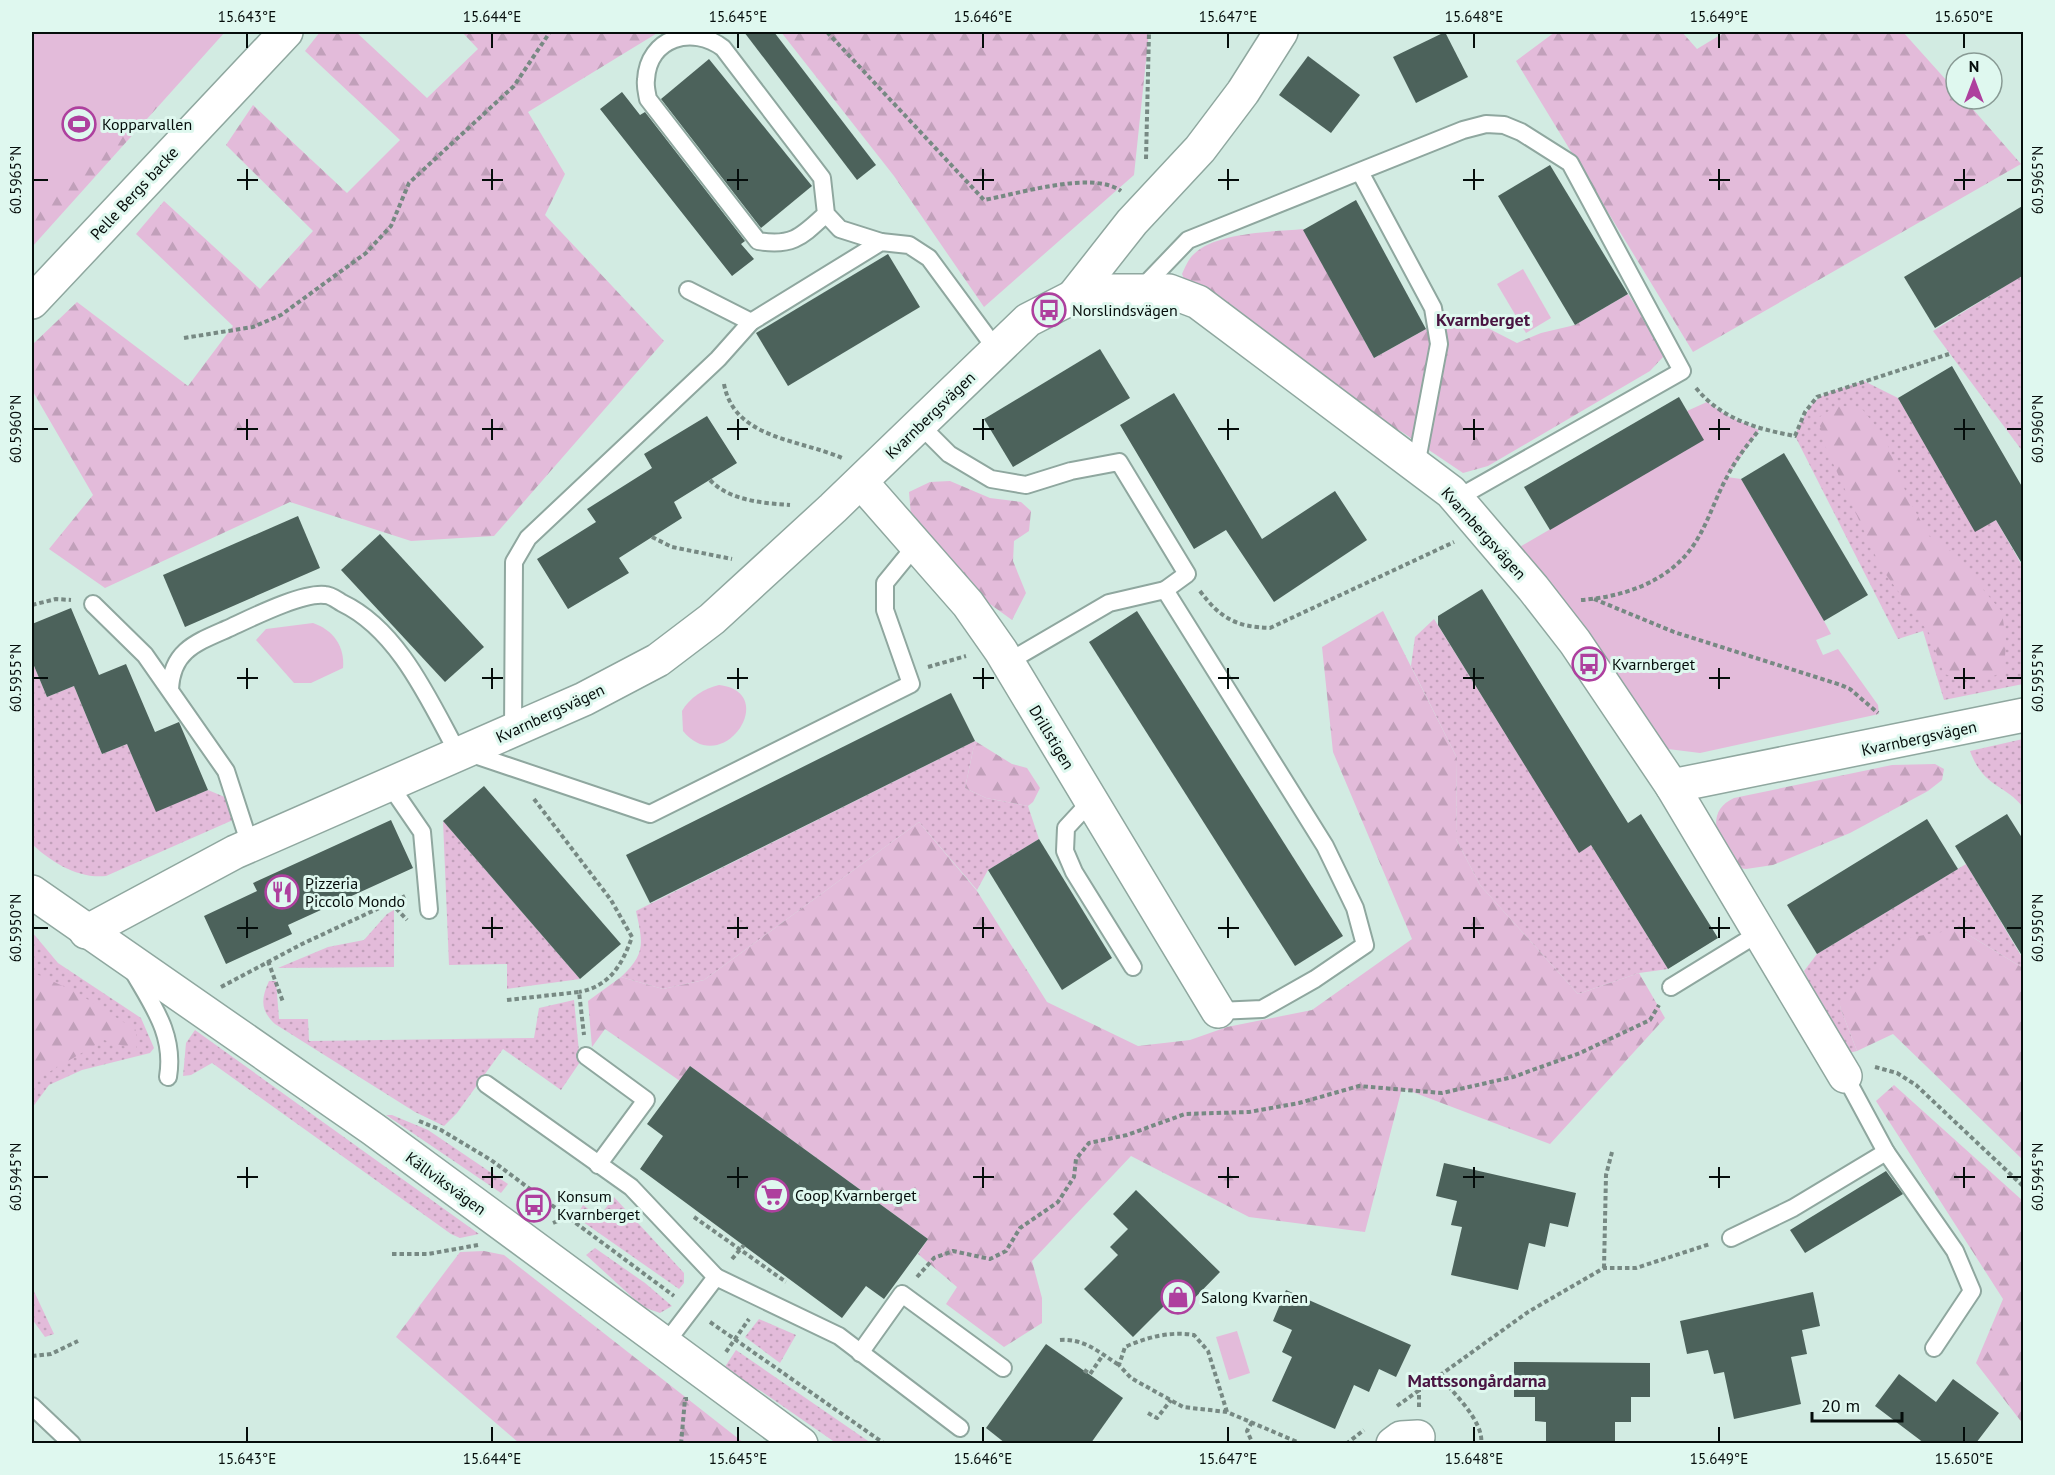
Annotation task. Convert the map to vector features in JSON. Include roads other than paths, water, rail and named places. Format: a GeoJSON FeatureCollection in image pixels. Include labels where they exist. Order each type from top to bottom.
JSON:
{"type":"FeatureCollection","features":[{"type":"Feature","properties":{"kind":"street","name":"Pelle Bergs backe"},"geometry":{"type":"LineString","coordinates":[[32,302],[286,32]]}},
{"type":"Feature","properties":{"kind":"street"},"geometry":{"type":"LineString","coordinates":[[1072,297],[1145,208],[1200,149],[1243,92],[1281,32]]}},
{"type":"Feature","properties":{"kind":"street","name":"Kvarnbergsvägen"},"geometry":{"type":"LineString","coordinates":[[86,932],[179,879],[250,845],[584,699],[658,660],[712,619],[833,508],[1028,320],[1072,297],[1141,289],[1169,291],[1198,302],[1416,466],[1456,499],[1482,529],[1575,642],[1672,786],[1845,1076]]}},
{"type":"Feature","properties":{"kind":"street","name":"Drillstigen"},"geometry":{"type":"LineString","coordinates":[[867,476],[916,545],[968,604],[1008,662],[1218,1011]]}},
{"type":"Feature","properties":{"kind":"street","name":"Kvarnbergsvägen"},"geometry":{"type":"LineString","coordinates":[[1672,786],[2024,715]]}},
{"type":"Feature","properties":{"kind":"street","name":"Källviksvägen"},"geometry":{"type":"LineString","coordinates":[[32,892],[86,932],[373,1130],[801,1443]]}},
{"type":"Feature","properties":{"kind":"lane"},"geometry":{"type":"LineString","coordinates":[[826,214],[793,242],[773,244],[758,242],[648,99],[645,78],[660,47],[678,36],[696,35],[712,40],[723,48],[822,178],[826,214],[840,230],[881,242],[909,245],[929,258],[996,349]]}},
{"type":"Feature","properties":{"kind":"lane"},"geometry":{"type":"LineString","coordinates":[[1141,289],[1188,240],[1463,130],[1486,124],[1504,125],[1521,132],[1570,163],[1682,371],[1456,499]]}},
{"type":"Feature","properties":{"kind":"lane"},"geometry":{"type":"LineString","coordinates":[[1360,172],[1433,308],[1439,344],[1416,466]]}},
{"type":"Feature","properties":{"kind":"lane"},"geometry":{"type":"LineString","coordinates":[[513,731],[514,562],[528,538],[718,359],[751,322],[881,242]]}},
{"type":"Feature","properties":{"kind":"lane"},"geometry":{"type":"LineString","coordinates":[[688,290],[751,322]]}},
{"type":"Feature","properties":{"kind":"lane"},"geometry":{"type":"LineString","coordinates":[[920,424],[949,454],[991,479],[1026,485],[1071,471],[1119,462],[1187,574],[1165,590],[1109,603],[1008,662]]}},
{"type":"Feature","properties":{"kind":"lane"},"geometry":{"type":"LineString","coordinates":[[170,689],[171,671],[181,656],[196,642],[280,606],[326,595],[362,612],[412,669],[462,753],[650,814],[911,684],[885,610],[885,583],[916,545]]}},
{"type":"Feature","properties":{"kind":"lane"},"geometry":{"type":"LineString","coordinates":[[1165,590],[1325,846],[1355,908],[1365,945],[1315,979],[1262,1009],[1218,1011]]}},
{"type":"Feature","properties":{"kind":"lane"},"geometry":{"type":"LineString","coordinates":[[93,604],[144,655],[226,771],[250,845]]}},
{"type":"Feature","properties":{"kind":"lane"},"geometry":{"type":"LineString","coordinates":[[389,784],[422,832],[429,910]]}},
{"type":"Feature","properties":{"kind":"lane"},"geometry":{"type":"LineString","coordinates":[[1091,801],[1066,828],[1065,851],[1074,872],[1133,967]]}},
{"type":"Feature","properties":{"kind":"lane"},"geometry":{"type":"LineString","coordinates":[[1671,987],[1760,933]]}},
{"type":"Feature","properties":{"kind":"lane"},"geometry":{"type":"LineString","coordinates":[[127,960],[166,1028],[171,1059],[168,1077]]}},
{"type":"Feature","properties":{"kind":"lane"},"geometry":{"type":"LineString","coordinates":[[586,1056],[646,1100],[598,1165]]}},
{"type":"Feature","properties":{"kind":"lane"},"geometry":{"type":"LineString","coordinates":[[1845,1076],[1886,1152],[1954,1251],[1972,1291],[1934,1348]]}},
{"type":"Feature","properties":{"kind":"lane"},"geometry":{"type":"LineString","coordinates":[[486,1084],[631,1187],[716,1277],[838,1336],[960,1428]]}},
{"type":"Feature","properties":{"kind":"lane"},"geometry":{"type":"LineString","coordinates":[[1731,1238],[1793,1208],[1886,1152]]}},
{"type":"Feature","properties":{"kind":"lane"},"geometry":{"type":"LineString","coordinates":[[665,1344],[716,1277]]}},
{"type":"Feature","properties":{"kind":"lane"},"geometry":{"type":"LineString","coordinates":[[860,1353],[902,1294],[1003,1368]]}},
{"type":"Feature","properties":{"kind":"lane"},"geometry":{"type":"LineString","coordinates":[[32,1406],[72,1443]]}},
{"type":"Feature","properties":{"kind":"place","name":"Kopparvallen"},"geometry":{"type":"Point","coordinates":[79,124]}},
{"type":"Feature","properties":{"kind":"place","name":"Norslindsvägen"},"geometry":{"type":"Point","coordinates":[1049,310]}},
{"type":"Feature","properties":{"kind":"place","name":"Kvarnberget"},"geometry":{"type":"Point","coordinates":[1589,664]}},
{"type":"Feature","properties":{"kind":"place","name":"Pizzeria Piccolo Mondo"},"geometry":{"type":"Point","coordinates":[282,892]}},
{"type":"Feature","properties":{"kind":"place","name":"Coop Kvarnberget"},"geometry":{"type":"Point","coordinates":[772,1195]}},
{"type":"Feature","properties":{"kind":"place","name":"Konsum Kvarnberget"},"geometry":{"type":"Point","coordinates":[534,1205]}},
{"type":"Feature","properties":{"kind":"place","name":"Salong Kvarnen"},"geometry":{"type":"Point","coordinates":[1178,1297]}},
{"type":"Feature","properties":{"kind":"district","name":"Kvarnberget"},"geometry":{"type":"Point","coordinates":[1483,319]}},
{"type":"Feature","properties":{"kind":"district","name":"Mattssongårdarna"},"geometry":{"type":"Point","coordinates":[1477,1380]}}]}
